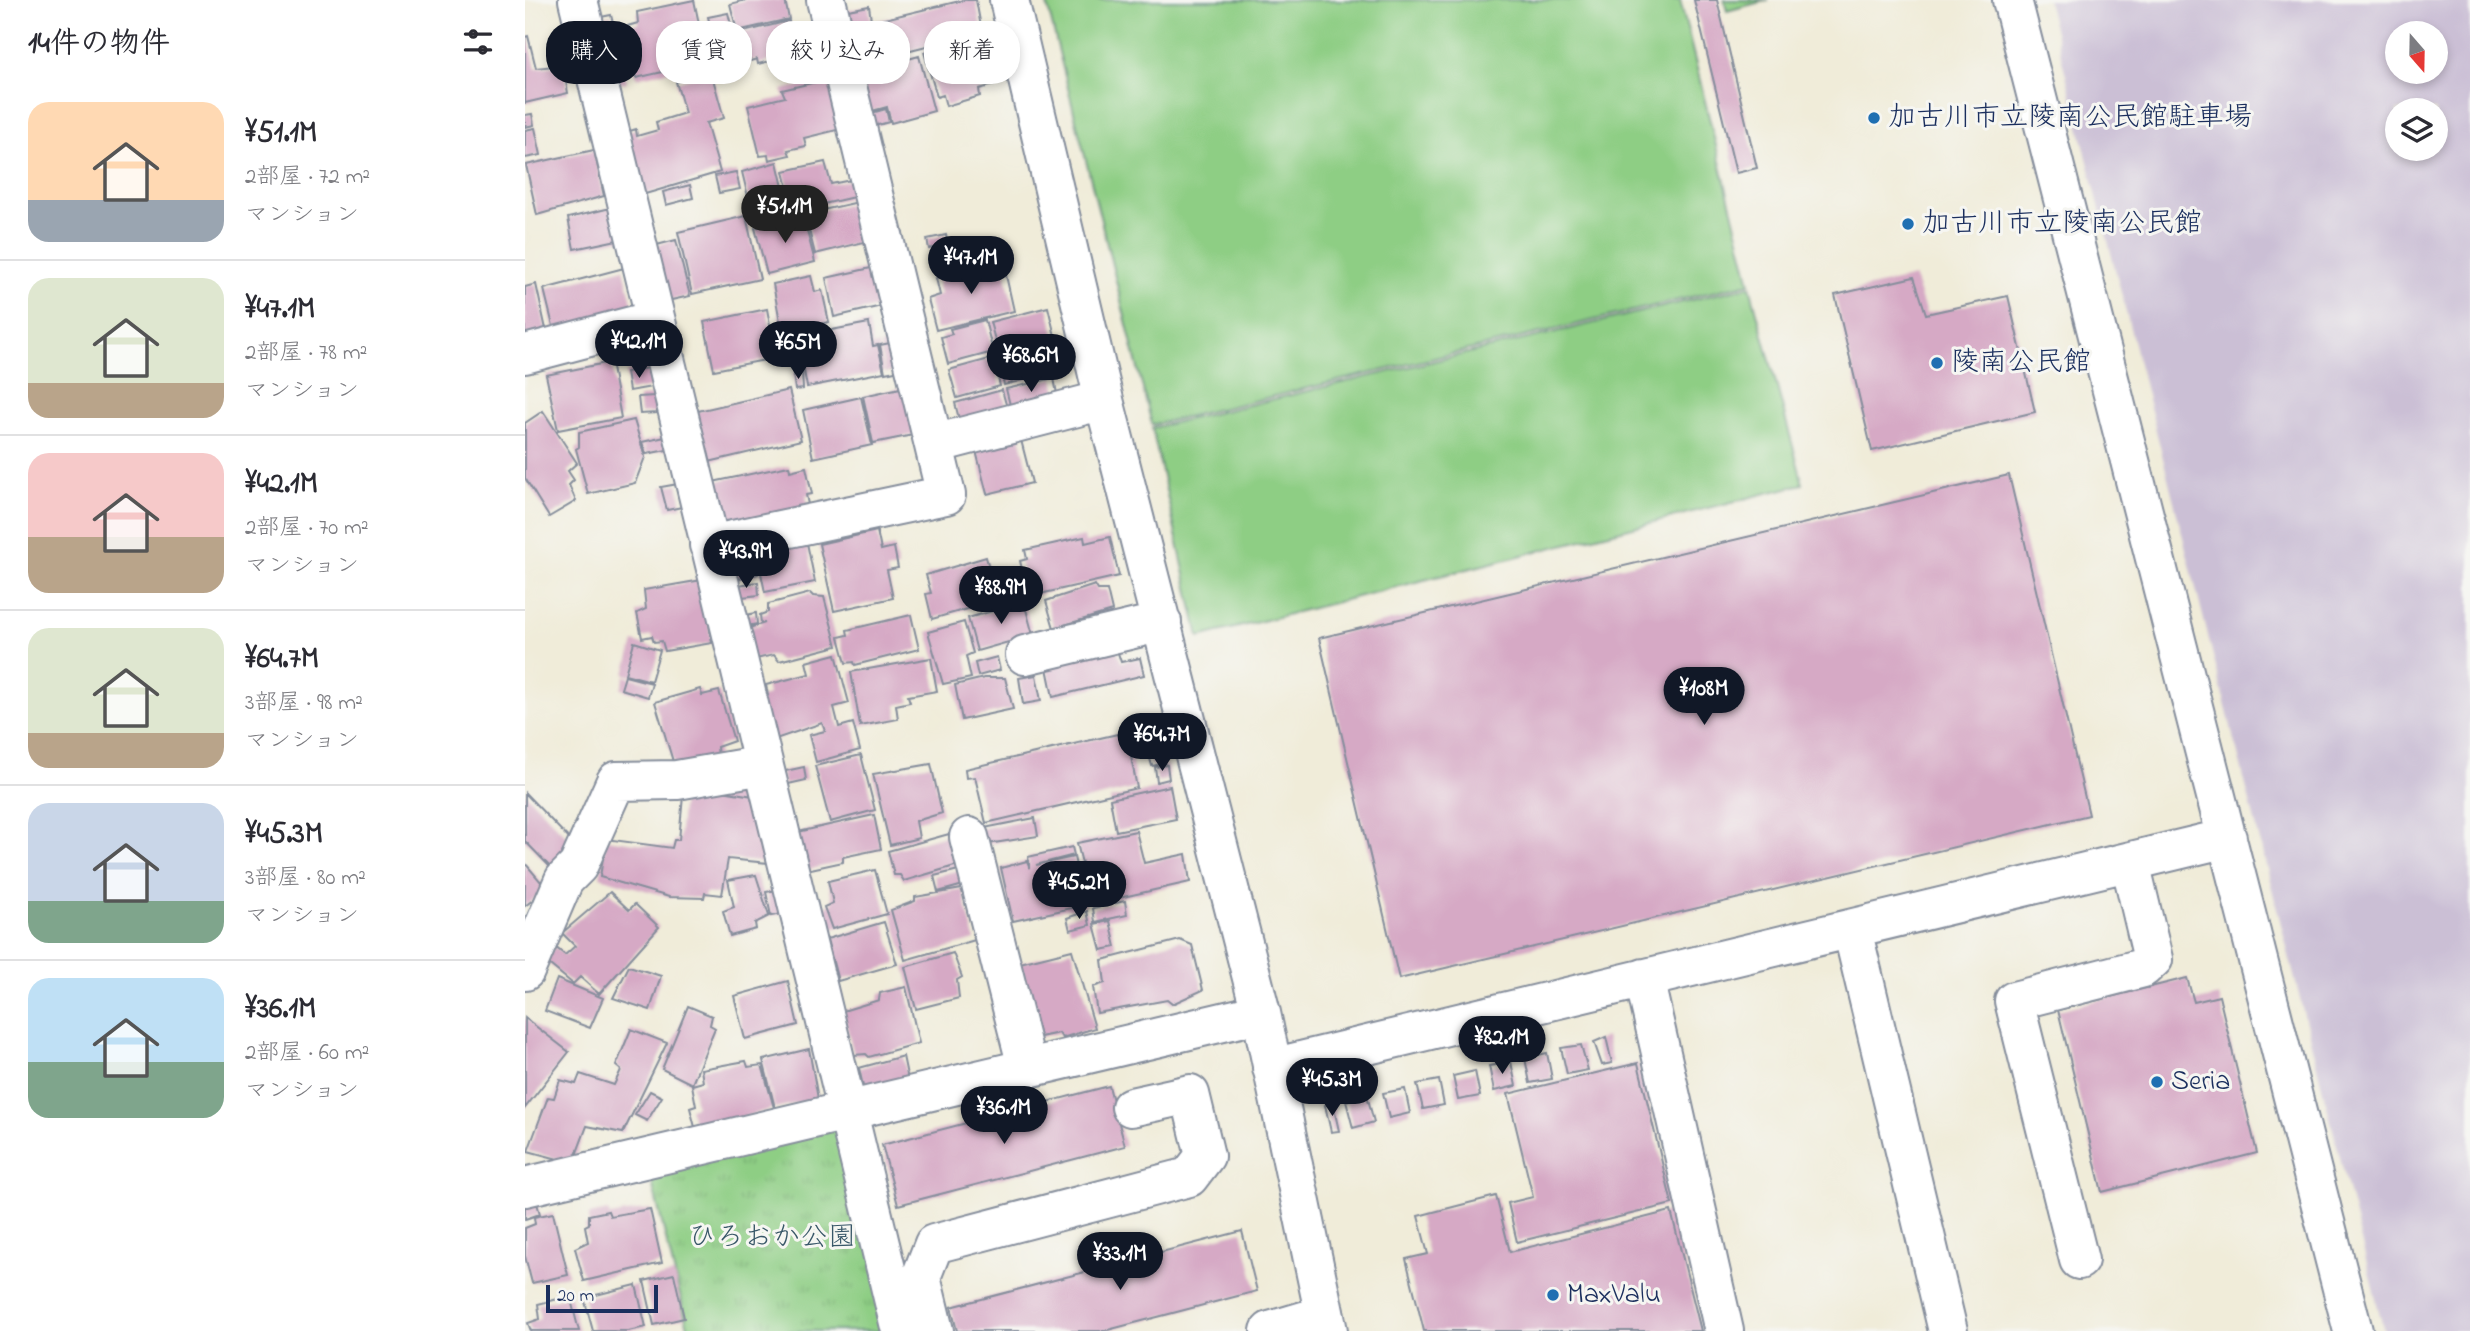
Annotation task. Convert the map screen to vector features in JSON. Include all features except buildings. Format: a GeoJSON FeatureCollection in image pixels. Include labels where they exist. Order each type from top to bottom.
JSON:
{"type":"FeatureCollection","features":[{"type":"Feature","properties":{"kind":"street"},"geometry":{"type":"LineString","coordinates":[[578,0],[901,1331]]}},
{"type":"Feature","properties":{"kind":"street"},"geometry":{"type":"LineString","coordinates":[[709,545],[946,495],[826,0]]}},
{"type":"Feature","properties":{"kind":"street"},"geometry":{"type":"LineString","coordinates":[[1009,0],[1104,400],[1261,1013],[1326,1323],[1270,1331]]}},
{"type":"Feature","properties":{"kind":"street"},"geometry":{"type":"LineString","coordinates":[[2013,0],[2353,1331]]}},
{"type":"Feature","properties":{"kind":"street"},"geometry":{"type":"LineString","coordinates":[[525,354],[654,320]]}},
{"type":"Feature","properties":{"kind":"street"},"geometry":{"type":"LineString","coordinates":[[934,444],[1104,400]]}},
{"type":"Feature","properties":{"kind":"street"},"geometry":{"type":"LineString","coordinates":[[1025,655],[1163,622]]}},
{"type":"Feature","properties":{"kind":"street"},"geometry":{"type":"LineString","coordinates":[[525,971],[564,880],[577,866],[616,781],[677,780],[763,765]]}},
{"type":"Feature","properties":{"kind":"street"},"geometry":{"type":"LineString","coordinates":[[969,837],[1027,1067]]}},
{"type":"Feature","properties":{"kind":"street"},"geometry":{"type":"LineString","coordinates":[[1272,1068],[2227,838]]}},
{"type":"Feature","properties":{"kind":"street"},"geometry":{"type":"LineString","coordinates":[[2079,1259],[2014,1001],[2143,968],[2153,959],[2130,862]]}},
{"type":"Feature","properties":{"kind":"street"},"geometry":{"type":"LineString","coordinates":[[1852,929],[1948,1331]]}},
{"type":"Feature","properties":{"kind":"street"},"geometry":{"type":"LineString","coordinates":[[1644,978],[1724,1331]]}},
{"type":"Feature","properties":{"kind":"street"},"geometry":{"type":"LineString","coordinates":[[525,1187],[1261,1013]]}},
{"type":"Feature","properties":{"kind":"street"},"geometry":{"type":"LineString","coordinates":[[934,1331],[921,1277],[934,1244],[1189,1177],[1205,1156],[1190,1094],[1131,1107]]}},
{"type":"Feature","properties":{"kind":"shaded area"},"geometry":{"type":"Polygon","coordinates":[[[2047,0],[2470,0],[2470,1331],[2384,1331],[2047,0]]]}},
{"type":"Feature","properties":{"kind":"green space"},"geometry":{"type":"Polygon","coordinates":[[[1046,0],[1680,0],[1750,283],[1152,425],[1046,0]]]}},
{"type":"Feature","properties":{"kind":"green space"},"geometry":{"type":"Polygon","coordinates":[[[1724,0],[1768,0],[1727,11],[1724,0]]]}},
{"type":"Feature","properties":{"kind":"green space"},"geometry":{"type":"Polygon","coordinates":[[[1750,286],[1803,484],[1199,637],[1152,428],[1750,286]]]}},
{"type":"Feature","properties":{"kind":"green space","name":"ひろおか公園"},"geometry":{"type":"Polygon","coordinates":[[[830,1127],[845,1137],[890,1331],[689,1331],[649,1171],[830,1127]]]}},
{"type":"Feature","properties":{"kind":"place","name":"加古川市立陵南公民館駐車場"},"geometry":{"type":"Point","coordinates":[1874,118]}},
{"type":"Feature","properties":{"kind":"place","name":"加古川市立陵南公民館"},"geometry":{"type":"Point","coordinates":[1908,224]}},
{"type":"Feature","properties":{"kind":"place","name":"陵南公民館"},"geometry":{"type":"Point","coordinates":[1937,363]}},
{"type":"Feature","properties":{"kind":"place","name":"Seria"},"geometry":{"type":"Point","coordinates":[2157,1082]}},
{"type":"Feature","properties":{"kind":"place","name":"MaxValu"},"geometry":{"type":"Point","coordinates":[1553,1295]}}]}
